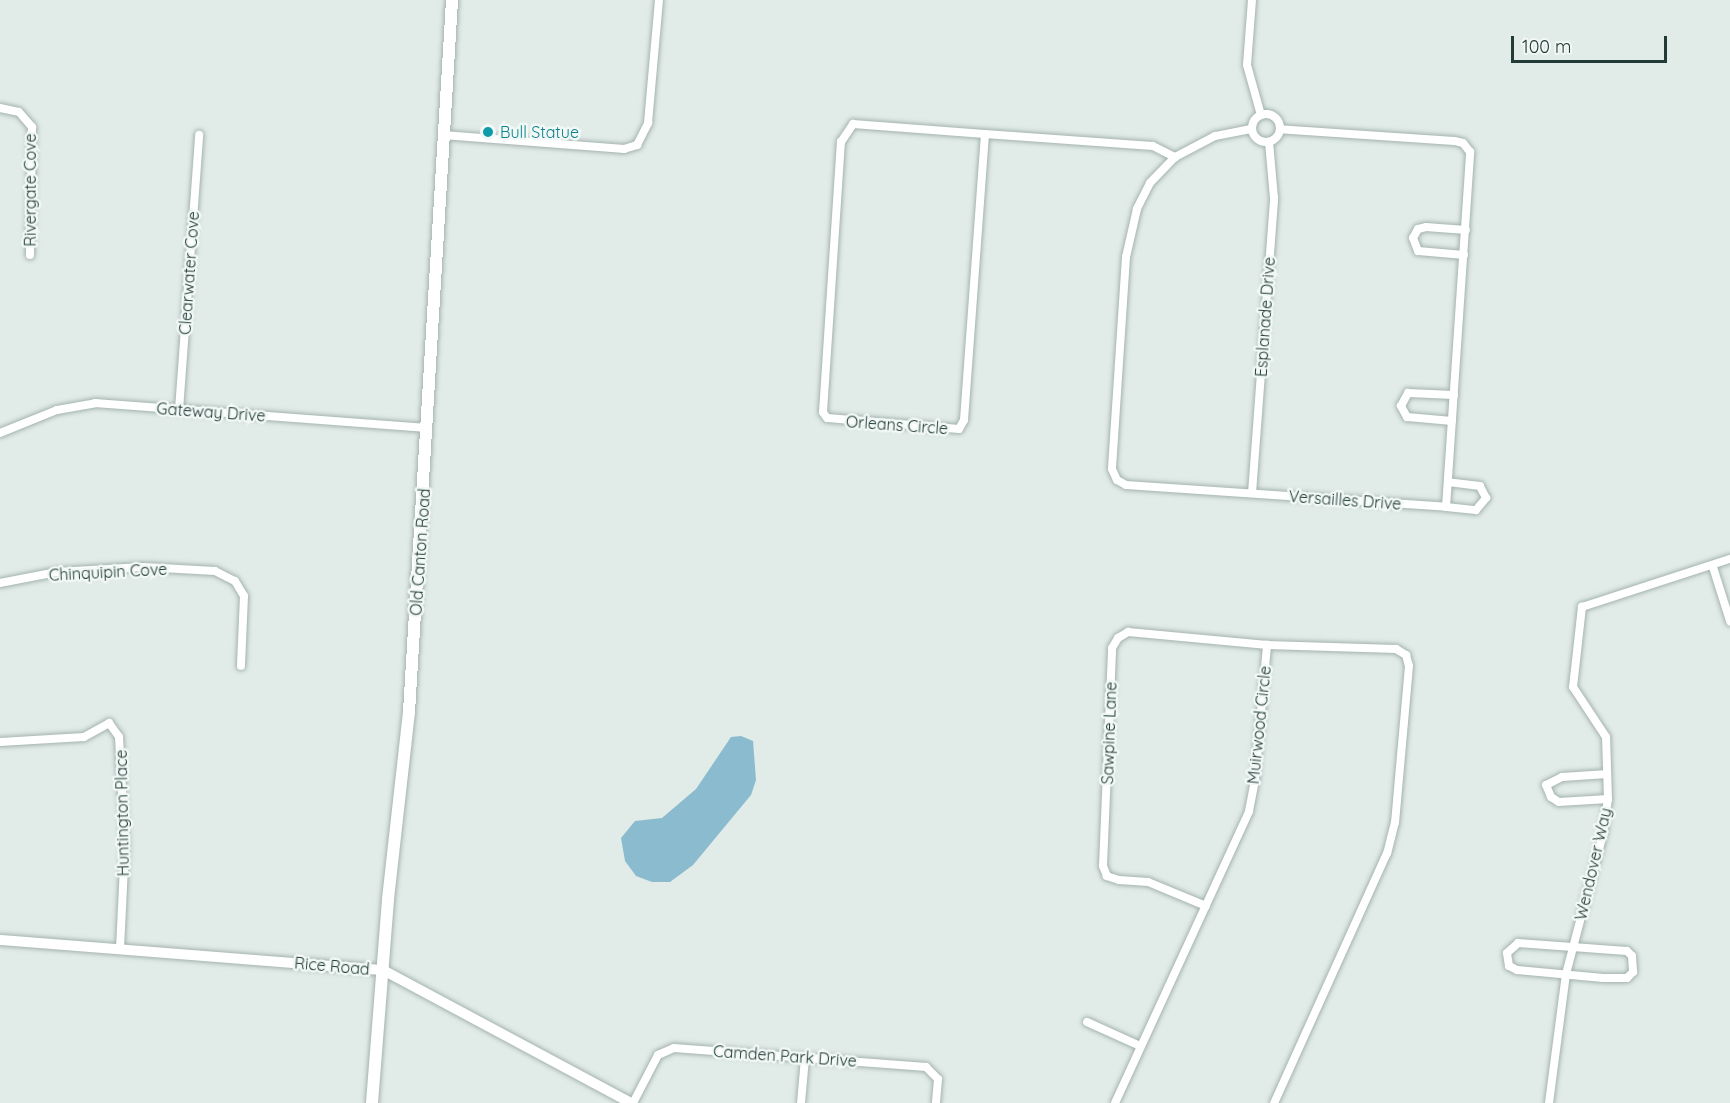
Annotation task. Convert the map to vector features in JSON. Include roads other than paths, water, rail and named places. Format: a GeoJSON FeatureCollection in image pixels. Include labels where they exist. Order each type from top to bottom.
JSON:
{"type":"FeatureCollection","features":[{"type":"Feature","properties":{"kind":"main road","name":"Old Canton Road"},"geometry":{"type":"LineString","coordinates":[[372,1103],[408,723],[428,428],[452,0]]}},
{"type":"Feature","properties":{"kind":"street"},"geometry":{"type":"LineString","coordinates":[[443,135],[624,149],[637,145],[648,123],[659,0]]}},
{"type":"Feature","properties":{"kind":"street"},"geometry":{"type":"LineString","coordinates":[[1252,0],[1247,65],[1261,115]]}},
{"type":"Feature","properties":{"kind":"street","name":"Rivergate Cove"},"geometry":{"type":"LineString","coordinates":[[0,108],[19,112],[32,127],[30,255]]}},
{"type":"Feature","properties":{"kind":"street"},"geometry":{"type":"LineString","coordinates":[[1261,115],[1251,129],[1256,139],[1269,142],[1280,129]]}},
{"type":"Feature","properties":{"kind":"street"},"geometry":{"type":"LineString","coordinates":[[1261,115],[1275,117],[1280,129]]}},
{"type":"Feature","properties":{"kind":"street","name":"Orleans Circle"},"geometry":{"type":"LineString","coordinates":[[985,134],[964,420],[959,429],[827,418],[823,412],[840,153],[846,129],[853,124],[1154,146],[1175,157]]}},
{"type":"Feature","properties":{"kind":"street","name":"Versailles Drive"},"geometry":{"type":"LineString","coordinates":[[1251,129],[1215,136],[1175,157],[1150,183],[1131,224],[1112,469],[1117,480],[1126,485],[1476,510],[1486,498],[1480,486],[1448,482]]}},
{"type":"Feature","properties":{"kind":"street"},"geometry":{"type":"LineString","coordinates":[[1280,129],[1463,143],[1471,159],[1446,507]]}},
{"type":"Feature","properties":{"kind":"street","name":"Clearwater Cove"},"geometry":{"type":"LineString","coordinates":[[179,410],[199,135]]}},
{"type":"Feature","properties":{"kind":"street","name":"Esplanade Drive"},"geometry":{"type":"LineString","coordinates":[[1252,493],[1274,198],[1269,142]]}},
{"type":"Feature","properties":{"kind":"street"},"geometry":{"type":"LineString","coordinates":[[1464,255],[1418,251],[1413,238],[1418,229],[1426,227],[1466,230]]}},
{"type":"Feature","properties":{"kind":"street"},"geometry":{"type":"LineString","coordinates":[[1452,420],[1407,417],[1401,406],[1408,393],[1454,395]]}},
{"type":"Feature","properties":{"kind":"street","name":"Gateway Drive"},"geometry":{"type":"LineString","coordinates":[[0,433],[57,411],[95,403],[428,428]]}},
{"type":"Feature","properties":{"kind":"street","name":"Wendover Way"},"geometry":{"type":"LineString","coordinates":[[1549,1103],[1566,974],[1603,834],[1608,799],[1606,737],[1573,687],[1582,608],[1713,567],[1730,559]]}},
{"type":"Feature","properties":{"kind":"street","name":"Chinquipin Cove"},"geometry":{"type":"LineString","coordinates":[[0,583],[57,572],[143,567],[215,572],[235,580],[244,596],[241,666]]}},
{"type":"Feature","properties":{"kind":"street"},"geometry":{"type":"LineString","coordinates":[[1713,567],[1730,621]]}},
{"type":"Feature","properties":{"kind":"street","name":"Sawpine Lane"},"geometry":{"type":"LineString","coordinates":[[1206,906],[1164,887],[1107,876],[1103,866],[1112,648],[1128,632],[1267,645]]}},
{"type":"Feature","properties":{"kind":"street","name":"Muirwood Circle"},"geometry":{"type":"LineString","coordinates":[[1115,1103],[1249,811],[1267,645],[1396,648],[1406,655],[1409,666],[1395,822],[1387,853],[1274,1103]]}},
{"type":"Feature","properties":{"kind":"street","name":"Huntington Place"},"geometry":{"type":"LineString","coordinates":[[0,742],[84,737],[110,723],[119,736],[125,846],[120,949]]}},
{"type":"Feature","properties":{"kind":"street"},"geometry":{"type":"LineString","coordinates":[[1607,774],[1562,777],[1546,785],[1551,797],[1559,802],[1608,799]]}},
{"type":"Feature","properties":{"kind":"street","name":"Rice Road"},"geometry":{"type":"LineString","coordinates":[[0,940],[383,970],[632,1103]]}},
{"type":"Feature","properties":{"kind":"street"},"geometry":{"type":"LineString","coordinates":[[1518,944],[1573,945],[1627,951],[1634,965],[1633,972],[1627,978],[1566,974],[1517,970],[1509,966],[1507,953],[1518,944]]}},
{"type":"Feature","properties":{"kind":"street"},"geometry":{"type":"LineString","coordinates":[[1087,1022],[1140,1046]]}},
{"type":"Feature","properties":{"kind":"street","name":"Camden Park Drive"},"geometry":{"type":"LineString","coordinates":[[632,1103],[658,1055],[674,1048],[926,1067],[938,1079],[936,1103]]}},
{"type":"Feature","properties":{"kind":"street"},"geometry":{"type":"LineString","coordinates":[[801,1103],[805,1058]]}},
{"type":"Feature","properties":{"kind":"water"},"geometry":{"type":"Polygon","coordinates":[[[741,736],[753,741],[756,780],[751,795],[693,865],[670,882],[652,882],[636,876],[625,861],[621,838],[635,821],[662,818],[696,789],[731,737],[741,736]]]}},
{"type":"Feature","properties":{"kind":"place","name":"Bull Statue"},"geometry":{"type":"Point","coordinates":[488,132]}}]}
